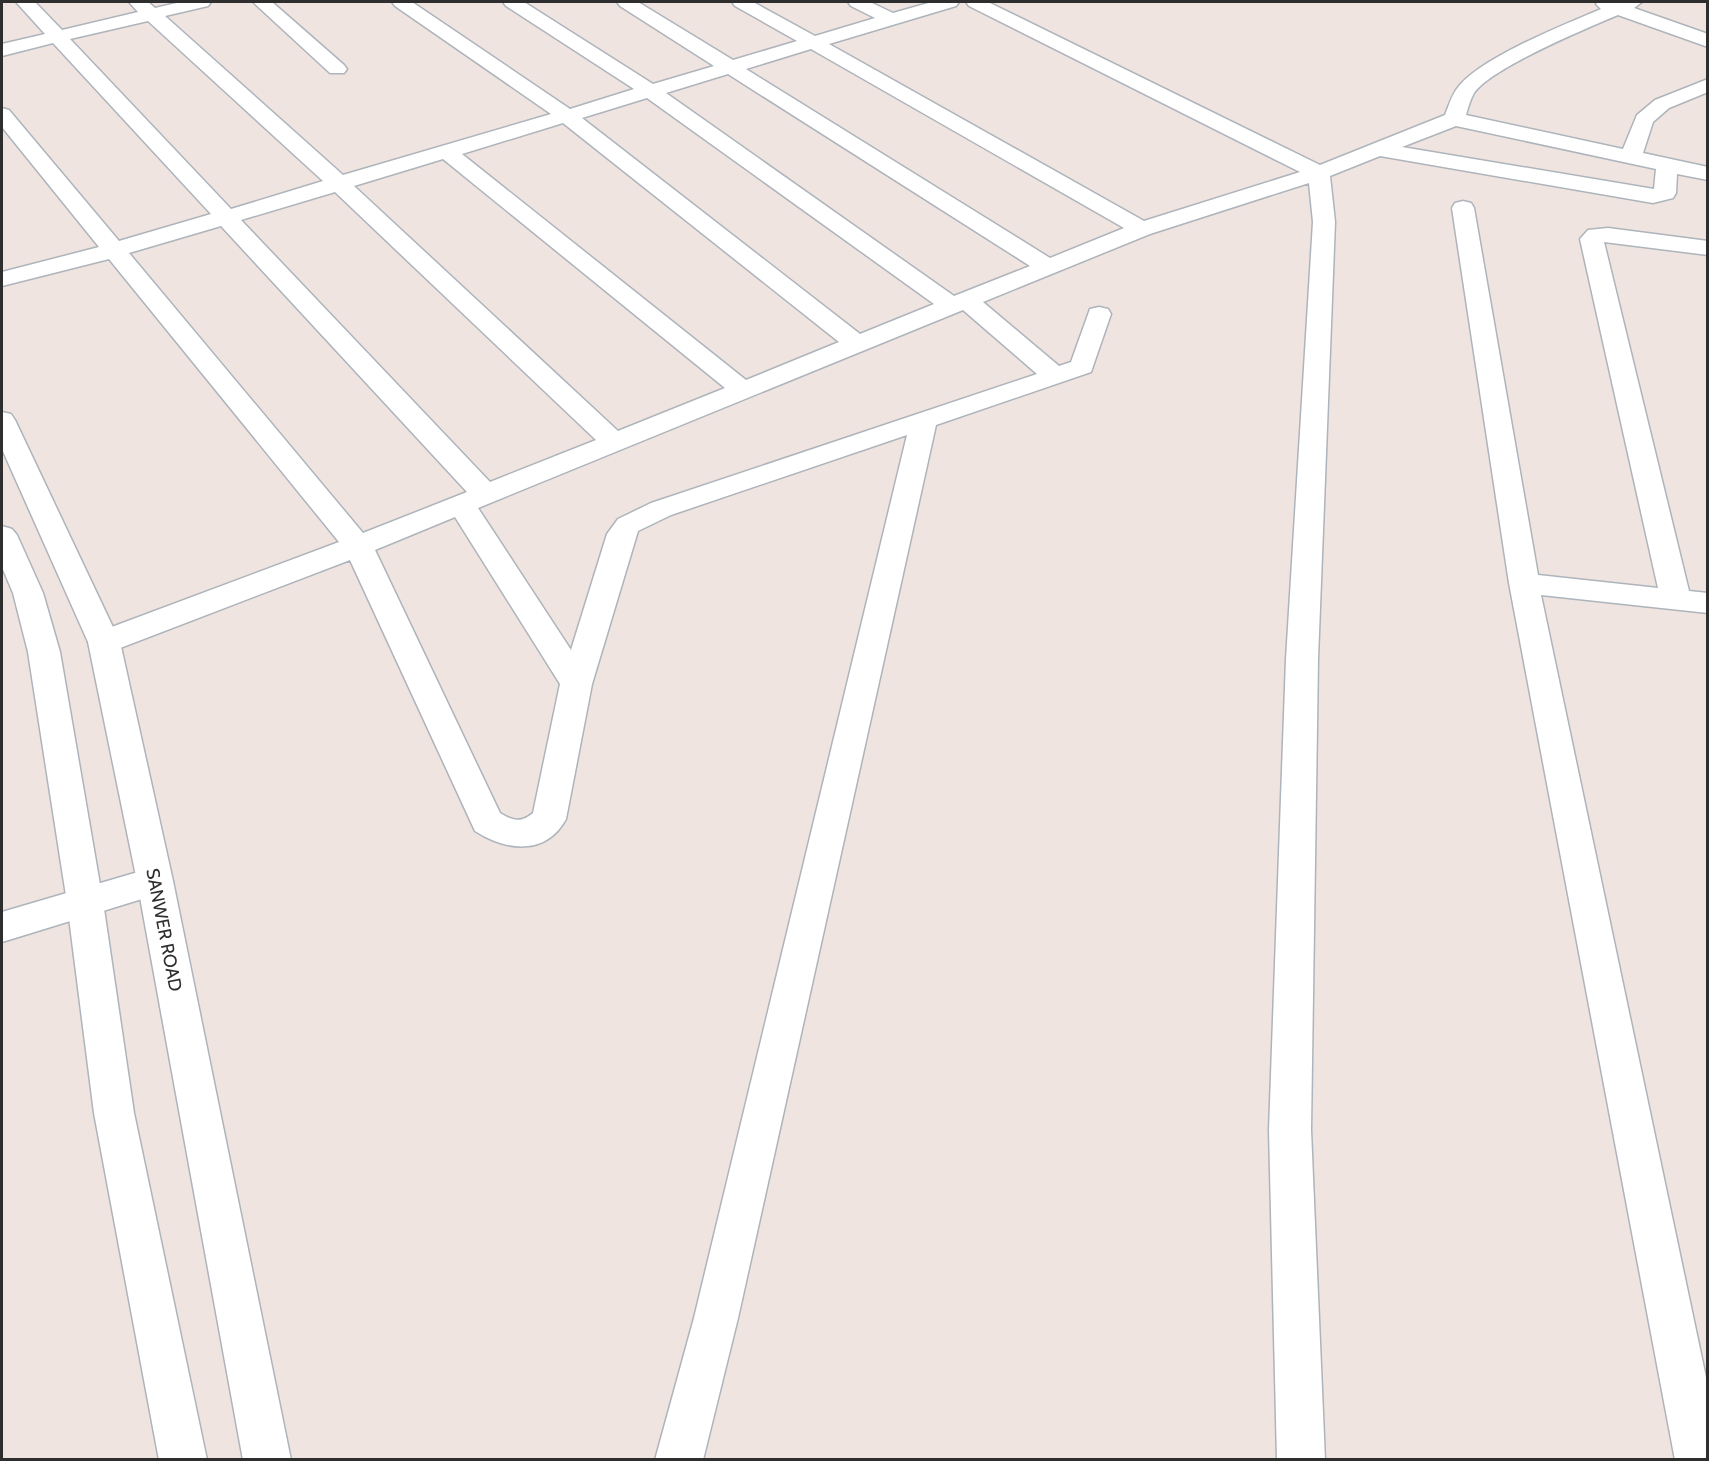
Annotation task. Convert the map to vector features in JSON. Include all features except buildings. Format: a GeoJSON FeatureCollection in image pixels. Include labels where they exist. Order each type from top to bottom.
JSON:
{"type":"FeatureCollection","features":[{"type":"Feature","properties":{"kind":"street"},"geometry":{"type":"LineString","coordinates":[[26,2],[228,216],[473,499],[576,684]]}},
{"type":"Feature","properties":{"kind":"street"},"geometry":{"type":"LineString","coordinates":[[2,50],[58,37],[144,8],[202,2]]}},
{"type":"Feature","properties":{"kind":"street"},"geometry":{"type":"LineString","coordinates":[[262,2],[337,69]]}},
{"type":"Feature","properties":{"kind":"street"},"geometry":{"type":"LineString","coordinates":[[401,2],[564,114],[857,344]]}},
{"type":"Feature","properties":{"kind":"street"},"geometry":{"type":"LineString","coordinates":[[512,2],[650,91],[959,303],[1054,375]]}},
{"type":"Feature","properties":{"kind":"street"},"geometry":{"type":"LineString","coordinates":[[626,2],[1048,267]]}},
{"type":"Feature","properties":{"kind":"street"},"geometry":{"type":"LineString","coordinates":[[741,2],[1142,229]]}},
{"type":"Feature","properties":{"kind":"street"},"geometry":{"type":"LineString","coordinates":[[857,2],[890,19]]}},
{"type":"Feature","properties":{"kind":"street"},"geometry":{"type":"LineString","coordinates":[[2,279],[115,250],[564,114],[650,91],[950,2]]}},
{"type":"Feature","properties":{"kind":"street"},"geometry":{"type":"LineString","coordinates":[[975,2],[1319,173]]}},
{"type":"Feature","properties":{"kind":"street"},"geometry":{"type":"LineString","coordinates":[[1597,2],[1625,5],[1707,41]]}},
{"type":"Feature","properties":{"kind":"street"},"geometry":{"type":"LineString","coordinates":[[1454,119],[1467,88],[1483,75],[1625,5]]}},
{"type":"Feature","properties":{"kind":"street"},"geometry":{"type":"LineString","coordinates":[[144,8],[338,183],[614,442]]}},
{"type":"Feature","properties":{"kind":"street"},"geometry":{"type":"LineString","coordinates":[[1631,157],[1644,118],[1662,104],[1707,85]]}},
{"type":"Feature","properties":{"kind":"street"},"geometry":{"type":"LineString","coordinates":[[2,114],[358,546],[487,822],[502,832],[525,834],[537,830],[549,819],[576,684],[622,534],[628,525],[661,509],[1082,367],[1099,314]]}},
{"type":"Feature","properties":{"kind":"street"},"geometry":{"type":"LineString","coordinates":[[104,642],[358,546],[1142,229],[1319,173],[1454,119],[1707,174]]}},
{"type":"Feature","properties":{"kind":"street"},"geometry":{"type":"LineString","coordinates":[[1380,150],[1653,196],[1665,193],[1667,164]]}},
{"type":"Feature","properties":{"kind":"street"},"geometry":{"type":"LineString","coordinates":[[446,151],[743,390]]}},
{"type":"Feature","properties":{"kind":"street"},"geometry":{"type":"LineString","coordinates":[[1301,1460],[1290,1130],[1302,659],[1324,222],[1319,173]]}},
{"type":"Feature","properties":{"kind":"street"},"geometry":{"type":"LineString","coordinates":[[1463,208],[1524,583],[1699,1460]]}},
{"type":"Feature","properties":{"kind":"street"},"geometry":{"type":"LineString","coordinates":[[1676,600],[1592,239],[1596,235],[1608,235],[1707,248]]}},
{"type":"Feature","properties":{"kind":"street"},"geometry":{"type":"LineString","coordinates":[[679,1460],[716,1318],[924,419]]}},
{"type":"Feature","properties":{"kind":"street","name":"SANWER ROAD"},"geometry":{"type":"LineString","coordinates":[[2,420],[104,642],[155,881],[267,1460]]}},
{"type":"Feature","properties":{"kind":"street"},"geometry":{"type":"LineString","coordinates":[[2,535],[28,593],[44,652],[85,902],[114,1113],[183,1460]]}},
{"type":"Feature","properties":{"kind":"street"},"geometry":{"type":"LineString","coordinates":[[1524,583],[1707,603]]}},
{"type":"Feature","properties":{"kind":"street"},"geometry":{"type":"LineString","coordinates":[[2,927],[155,881]]}}]}
